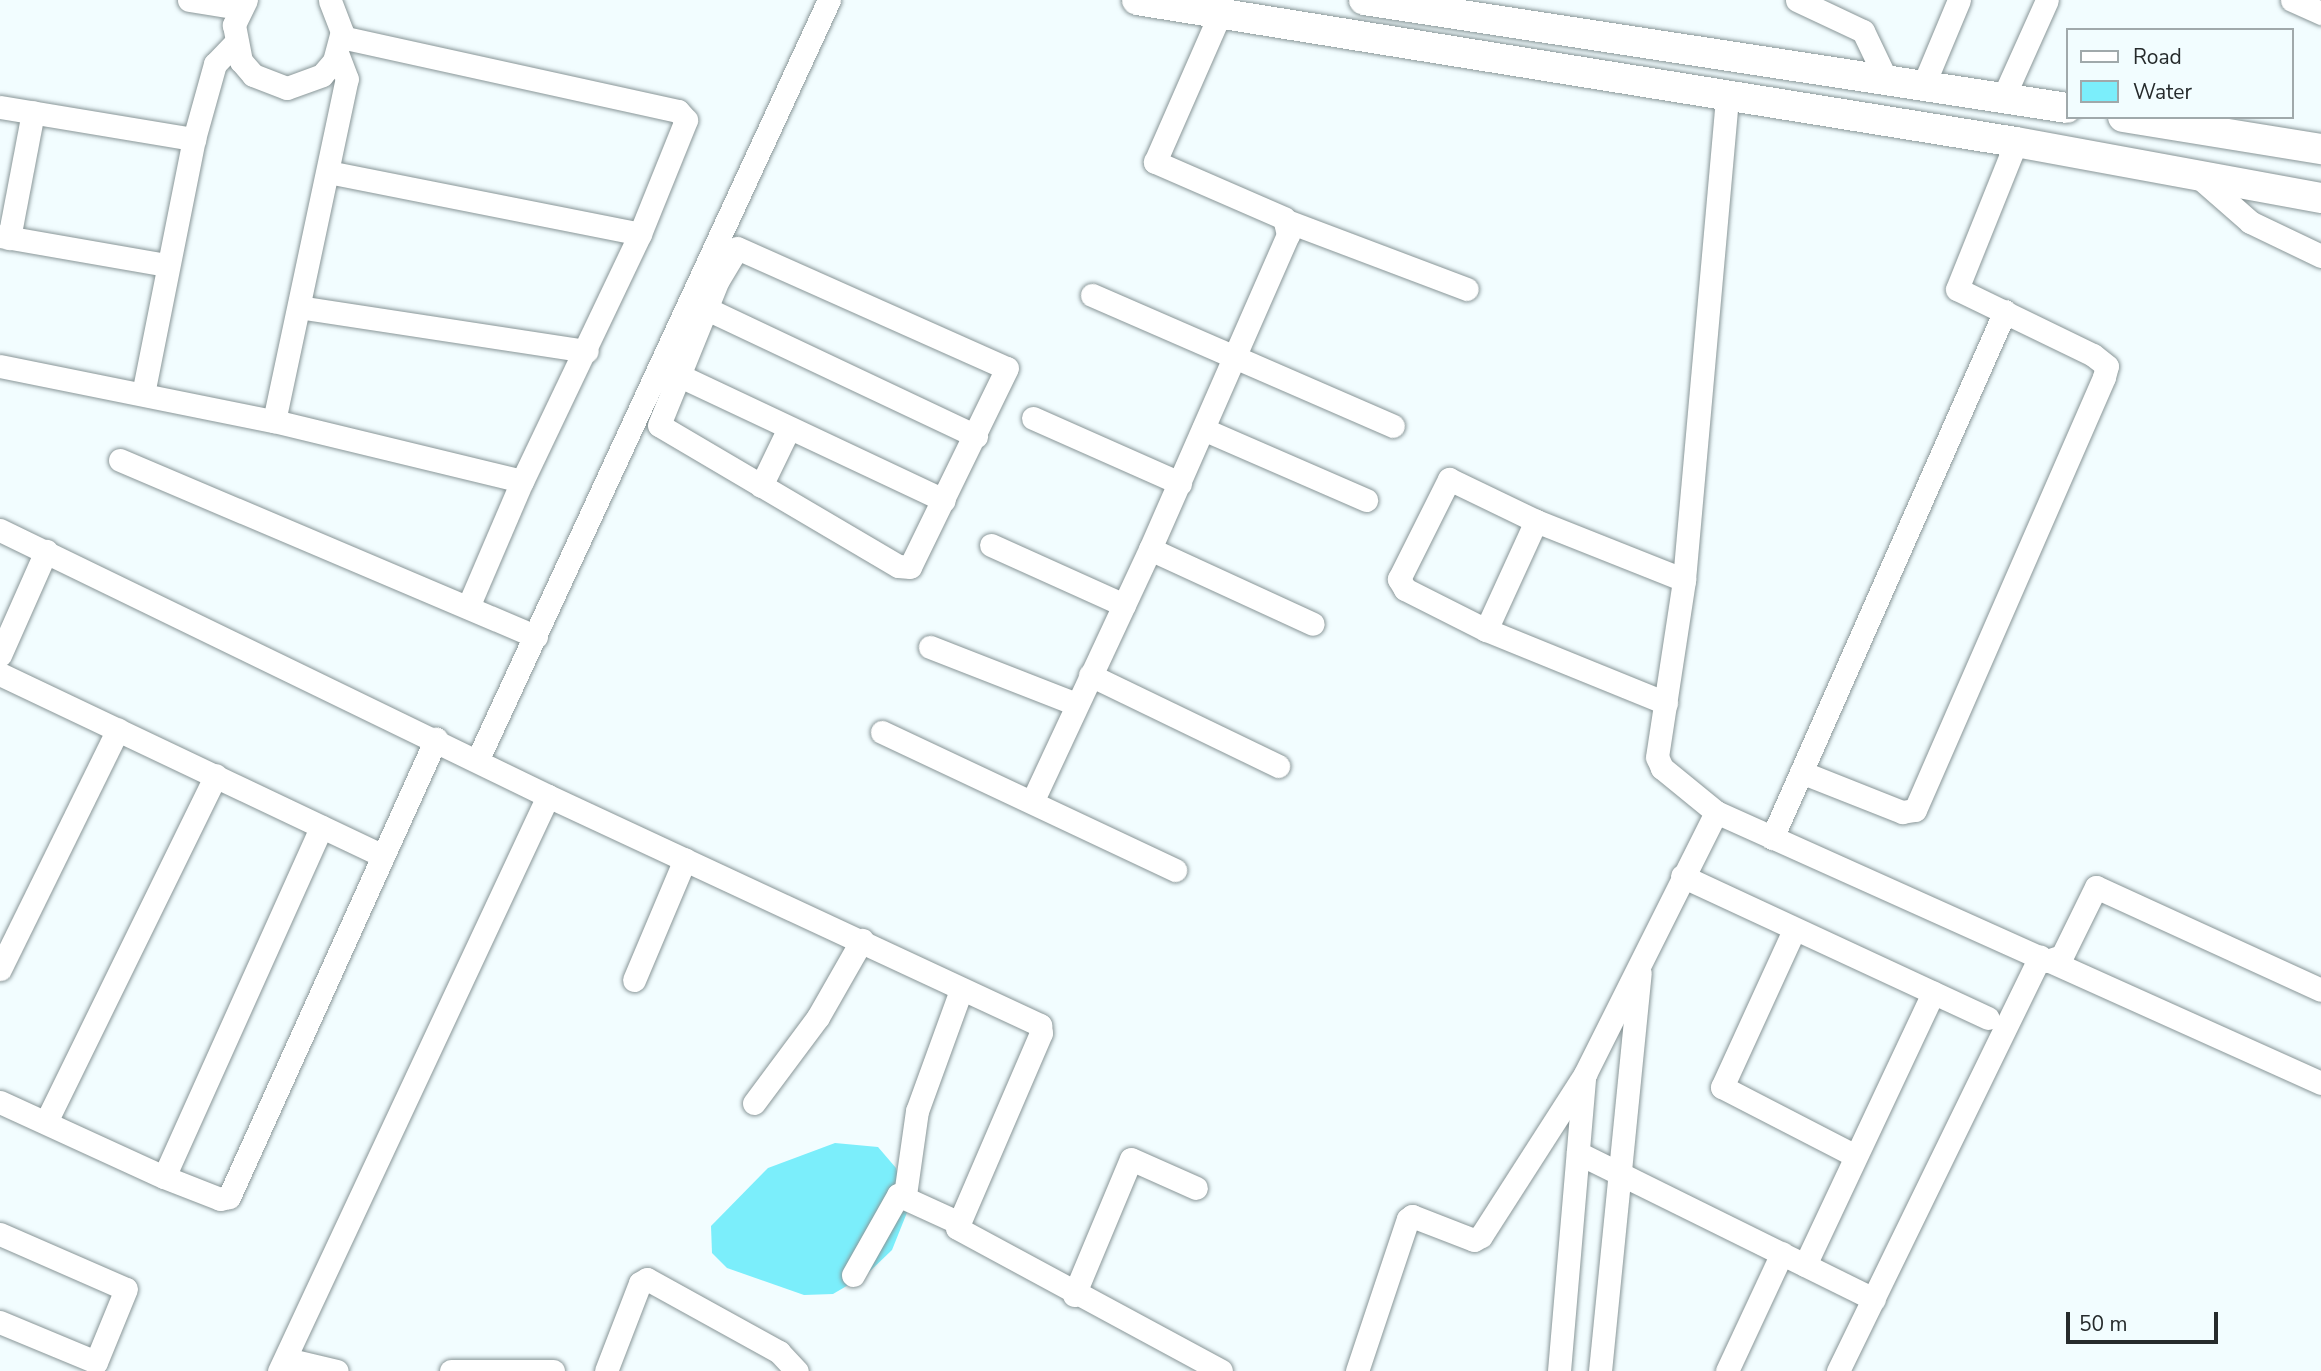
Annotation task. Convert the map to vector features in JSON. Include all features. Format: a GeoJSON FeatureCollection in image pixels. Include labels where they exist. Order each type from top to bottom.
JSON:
{"type":"FeatureCollection","features":[{"type":"Feature","properties":{"kind":"main road"},"geometry":{"type":"LineString","coordinates":[[1137,0],[1220,14],[1320,26],[2016,142],[2200,178],[2321,198]]}},
{"type":"Feature","properties":{"kind":"main road"},"geometry":{"type":"LineString","coordinates":[[1364,0],[2066,108]]}},
{"type":"Feature","properties":{"kind":"main road"},"geometry":{"type":"LineString","coordinates":[[2135,119],[2321,149]]}},
{"type":"Feature","properties":{"kind":"street"},"geometry":{"type":"LineString","coordinates":[[143,394],[194,139],[215,64],[234,44],[243,4],[189,0]]}},
{"type":"Feature","properties":{"kind":"street"},"geometry":{"type":"LineString","coordinates":[[274,421],[346,79],[339,45],[340,19],[330,0]]}},
{"type":"Feature","properties":{"kind":"street"},"geometry":{"type":"LineString","coordinates":[[477,761],[710,275],[829,0]]}},
{"type":"Feature","properties":{"kind":"street"},"geometry":{"type":"LineString","coordinates":[[1797,0],[1863,31],[1887,81]]}},
{"type":"Feature","properties":{"kind":"street"},"geometry":{"type":"LineString","coordinates":[[1923,86],[1959,0]]}},
{"type":"Feature","properties":{"kind":"street"},"geometry":{"type":"LineString","coordinates":[[2003,98],[2047,0]]}},
{"type":"Feature","properties":{"kind":"street"},"geometry":{"type":"LineString","coordinates":[[2292,0],[2321,13]]}},
{"type":"Feature","properties":{"kind":"street"},"geometry":{"type":"LineString","coordinates":[[1220,14],[1155,162],[1287,221],[1467,289]]}},
{"type":"Feature","properties":{"kind":"street"},"geometry":{"type":"LineString","coordinates":[[234,44],[253,75],[287,88],[322,75],[339,45]]}},
{"type":"Feature","properties":{"kind":"street"},"geometry":{"type":"LineString","coordinates":[[339,45],[684,114],[685,127],[640,233],[587,351],[522,481],[468,607]]}},
{"type":"Feature","properties":{"kind":"street"},"geometry":{"type":"LineString","coordinates":[[1727,94],[1684,580],[1657,762],[1716,812],[2321,1083]]}},
{"type":"Feature","properties":{"kind":"street"},"geometry":{"type":"LineString","coordinates":[[0,107],[194,139]]}},
{"type":"Feature","properties":{"kind":"street"},"geometry":{"type":"LineString","coordinates":[[33,112],[5,237],[167,265]]}},
{"type":"Feature","properties":{"kind":"street"},"geometry":{"type":"LineString","coordinates":[[1801,772],[1902,812],[1915,810],[2107,370],[2093,355],[1956,286],[2016,142]]}},
{"type":"Feature","properties":{"kind":"street"},"geometry":{"type":"LineString","coordinates":[[328,172],[640,233]]}},
{"type":"Feature","properties":{"kind":"street"},"geometry":{"type":"LineString","coordinates":[[2200,178],[2250,222],[2321,256]]}},
{"type":"Feature","properties":{"kind":"street"},"geometry":{"type":"LineString","coordinates":[[1033,800],[1236,356],[1288,235],[1287,221]]}},
{"type":"Feature","properties":{"kind":"street"},"geometry":{"type":"LineString","coordinates":[[737,248],[1007,368],[913,565],[906,568],[662,429],[657,421],[705,308],[710,275],[737,248]]}},
{"type":"Feature","properties":{"kind":"street"},"geometry":{"type":"LineString","coordinates":[[1092,295],[1393,426]]}},
{"type":"Feature","properties":{"kind":"street"},"geometry":{"type":"LineString","coordinates":[[299,307],[587,351]]}},
{"type":"Feature","properties":{"kind":"street"},"geometry":{"type":"LineString","coordinates":[[705,308],[976,436]]}},
{"type":"Feature","properties":{"kind":"street"},"geometry":{"type":"LineString","coordinates":[[1772,838],[2005,312]]}},
{"type":"Feature","properties":{"kind":"street"},"geometry":{"type":"LineString","coordinates":[[0,366],[274,421],[522,481]]}},
{"type":"Feature","properties":{"kind":"street"},"geometry":{"type":"LineString","coordinates":[[676,374],[944,500]]}},
{"type":"Feature","properties":{"kind":"street"},"geometry":{"type":"LineString","coordinates":[[1033,418],[1180,483]]}},
{"type":"Feature","properties":{"kind":"street"},"geometry":{"type":"LineString","coordinates":[[761,486],[789,428]]}},
{"type":"Feature","properties":{"kind":"street"},"geometry":{"type":"LineString","coordinates":[[1203,429],[1366,500]]}},
{"type":"Feature","properties":{"kind":"street"},"geometry":{"type":"LineString","coordinates":[[121,460],[536,637]]}},
{"type":"Feature","properties":{"kind":"street"},"geometry":{"type":"LineString","coordinates":[[1666,703],[1486,630],[1405,589],[1399,583],[1446,480],[1536,522],[1684,580]]}},
{"type":"Feature","properties":{"kind":"street"},"geometry":{"type":"LineString","coordinates":[[1486,630],[1536,522]]}},
{"type":"Feature","properties":{"kind":"street"},"geometry":{"type":"LineString","coordinates":[[0,530],[436,739],[548,796],[1037,1023],[1042,1030],[957,1222],[958,1229],[1074,1294],[1222,1371]]}},
{"type":"Feature","properties":{"kind":"street"},"geometry":{"type":"LineString","coordinates":[[990,545],[1124,605]]}},
{"type":"Feature","properties":{"kind":"street"},"geometry":{"type":"LineString","coordinates":[[1150,549],[1313,624]]}},
{"type":"Feature","properties":{"kind":"street"},"geometry":{"type":"LineString","coordinates":[[0,655],[46,551]]}},
{"type":"Feature","properties":{"kind":"street"},"geometry":{"type":"LineString","coordinates":[[930,647],[1076,704]]}},
{"type":"Feature","properties":{"kind":"street"},"geometry":{"type":"LineString","coordinates":[[0,674],[383,856]]}},
{"type":"Feature","properties":{"kind":"street"},"geometry":{"type":"LineString","coordinates":[[1090,675],[1278,766]]}},
{"type":"Feature","properties":{"kind":"street"},"geometry":{"type":"LineString","coordinates":[[0,970],[118,729]]}},
{"type":"Feature","properties":{"kind":"street"},"geometry":{"type":"LineString","coordinates":[[882,732],[1033,800],[1175,870]]}},
{"type":"Feature","properties":{"kind":"street"},"geometry":{"type":"LineString","coordinates":[[0,1102],[164,1177],[220,1199],[229,1197],[436,739]]}},
{"type":"Feature","properties":{"kind":"street"},"geometry":{"type":"LineString","coordinates":[[46,1122],[216,775]]}},
{"type":"Feature","properties":{"kind":"street"},"geometry":{"type":"LineString","coordinates":[[337,1371],[283,1365],[548,796]]}},
{"type":"Feature","properties":{"kind":"street"},"geometry":{"type":"LineString","coordinates":[[1357,1371],[1410,1217],[1479,1238],[1585,1074],[1716,812]]}},
{"type":"Feature","properties":{"kind":"street"},"geometry":{"type":"LineString","coordinates":[[164,1177],[321,827]]}},
{"type":"Feature","properties":{"kind":"street"},"geometry":{"type":"LineString","coordinates":[[634,980],[685,859]]}},
{"type":"Feature","properties":{"kind":"street"},"geometry":{"type":"LineString","coordinates":[[1682,876],[1987,1018]]}},
{"type":"Feature","properties":{"kind":"street"},"geometry":{"type":"LineString","coordinates":[[1838,1371],[2046,960],[2062,956],[2096,887],[2321,990]]}},
{"type":"Feature","properties":{"kind":"street"},"geometry":{"type":"LineString","coordinates":[[1794,930],[1721,1087],[1854,1155]]}},
{"type":"Feature","properties":{"kind":"street"},"geometry":{"type":"LineString","coordinates":[[754,1103],[818,1017],[862,940]]}},
{"type":"Feature","properties":{"kind":"street"},"geometry":{"type":"LineString","coordinates":[[1600,1371],[1642,956]]}},
{"type":"Feature","properties":{"kind":"street"},"geometry":{"type":"LineString","coordinates":[[905,1195],[917,1111],[961,990]]}},
{"type":"Feature","properties":{"kind":"street"},"geometry":{"type":"LineString","coordinates":[[1805,1265],[1854,1155],[1933,993]]}},
{"type":"Feature","properties":{"kind":"street"},"geometry":{"type":"LineString","coordinates":[[1559,1371],[1585,1074]]}},
{"type":"Feature","properties":{"kind":"street"},"geometry":{"type":"LineString","coordinates":[[1578,1153],[1874,1298]]}},
{"type":"Feature","properties":{"kind":"street"},"geometry":{"type":"LineString","coordinates":[[1074,1294],[1130,1160],[1196,1188]]}},
{"type":"Feature","properties":{"kind":"street"},"geometry":{"type":"LineString","coordinates":[[853,1275],[897,1196],[905,1195],[957,1222]]}},
{"type":"Feature","properties":{"kind":"street"},"geometry":{"type":"LineString","coordinates":[[0,1234],[126,1289],[96,1362],[0,1322]]}},
{"type":"Feature","properties":{"kind":"street"},"geometry":{"type":"LineString","coordinates":[[1727,1371],[1782,1253]]}},
{"type":"Feature","properties":{"kind":"street"},"geometry":{"type":"LineString","coordinates":[[606,1371],[640,1283],[647,1279],[779,1352],[797,1371]]}},
{"type":"Feature","properties":{"kind":"street"},"geometry":{"type":"LineString","coordinates":[[451,1371],[553,1371]]}},
{"type":"Feature","properties":{"kind":"water"},"geometry":{"type":"Polygon","coordinates":[[[835,1143],[878,1147],[896,1168],[908,1210],[892,1250],[867,1274],[833,1294],[804,1295],[727,1268],[712,1253],[711,1226],[768,1168],[835,1143]]]}}]}
